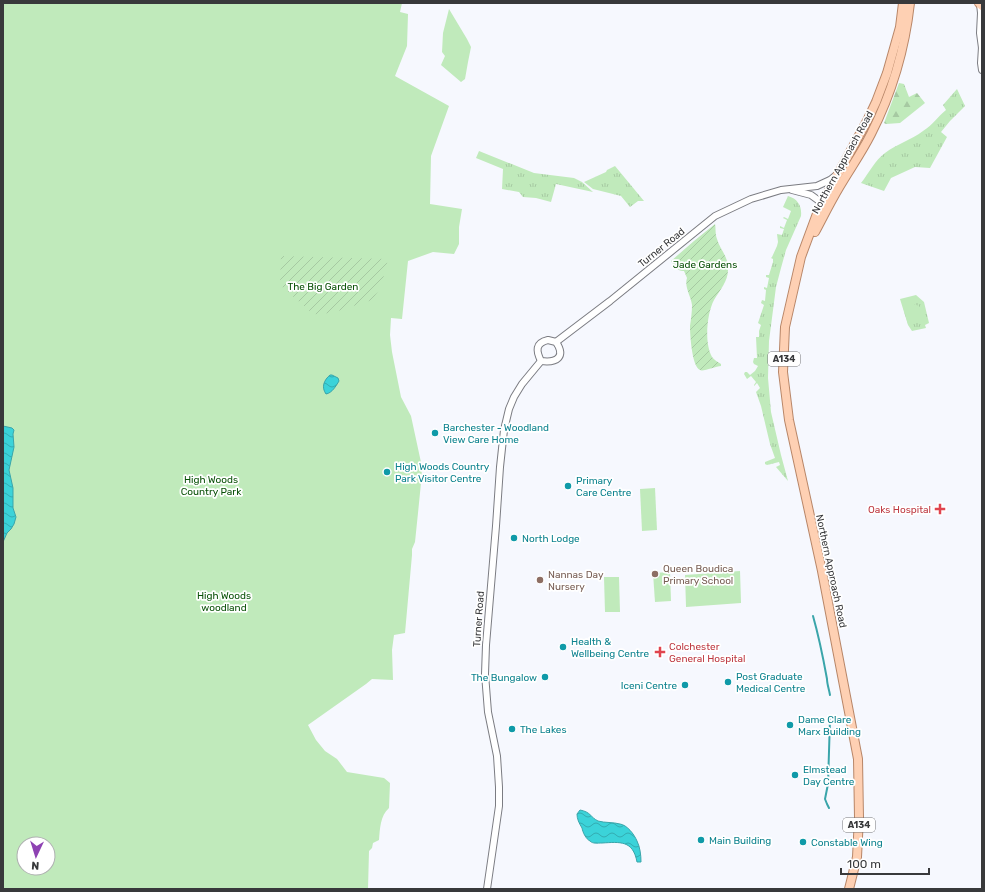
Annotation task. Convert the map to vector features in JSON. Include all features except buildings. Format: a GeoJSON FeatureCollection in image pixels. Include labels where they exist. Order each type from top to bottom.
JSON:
{"type":"FeatureCollection","features":[{"type":"Feature","properties":{"kind":"main road","name":"Northern Approach Road"},"geometry":{"type":"LineString","coordinates":[[801,257],[831,195],[839,173],[870,115],[885,78],[900,27],[903,3]]}},
{"type":"Feature","properties":{"kind":"main road","name":"Northern Approach Road"},"geometry":{"type":"LineString","coordinates":[[831,195],[839,188],[871,134],[888,94],[901,54],[910,3]]}},
{"type":"Feature","properties":{"kind":"main road","name":"A134"},"geometry":{"type":"LineString","coordinates":[[822,203],[831,195]]}},
{"type":"Feature","properties":{"kind":"main road","name":"Northern Approach Road"},"geometry":{"type":"LineString","coordinates":[[822,203],[801,257],[785,327],[783,372],[789,420],[837,641],[858,759],[859,817],[857,857],[848,889]]}},
{"type":"Feature","properties":{"kind":"street"},"geometry":{"type":"LineString","coordinates":[[980,4],[982,70]]}},
{"type":"Feature","properties":{"kind":"street","name":"Turner Road"},"geometry":{"type":"LineString","coordinates":[[487,889],[499,806],[498,765],[488,712],[485,674],[500,467],[504,430],[509,409],[514,396],[522,384],[542,361],[537,351],[539,344],[548,340],[556,342],[610,301],[715,216],[751,199],[789,189],[817,186],[830,180],[839,173]]}},
{"type":"Feature","properties":{"kind":"street"},"geometry":{"type":"LineString","coordinates":[[817,186],[831,195]]}},
{"type":"Feature","properties":{"kind":"street","name":"Turner Road"},"geometry":{"type":"LineString","coordinates":[[789,189],[811,195],[822,203]]}},
{"type":"Feature","properties":{"kind":"street"},"geometry":{"type":"LineString","coordinates":[[542,361],[553,362],[559,357],[560,351],[556,342]]}},
{"type":"Feature","properties":{"kind":"green space","name":"High Woods Country Park"},"geometry":{"type":"Polygon","coordinates":[[[3,3],[402,3],[400,12],[408,14],[407,46],[395,76],[449,106],[431,156],[430,204],[462,209],[459,227],[459,244],[454,254],[433,252],[408,261],[402,319],[391,318],[390,335],[392,352],[401,397],[411,416],[422,467],[415,542],[412,549],[405,633],[394,635],[392,650],[393,680],[372,679],[308,725],[316,740],[325,751],[337,759],[347,772],[384,778],[390,783],[389,808],[382,819],[379,840],[373,843],[372,848],[369,851],[368,889],[3,889],[3,3]]]}},
{"type":"Feature","properties":{"kind":"green space"},"geometry":{"type":"Polygon","coordinates":[[[449,9],[471,47],[465,79],[461,82],[441,65],[445,56],[442,52],[443,33],[449,9]]]}},
{"type":"Feature","properties":{"kind":"green space"},"geometry":{"type":"Polygon","coordinates":[[[899,83],[904,84],[909,97],[917,93],[925,103],[900,123],[886,124],[884,123],[899,83]]]}},
{"type":"Feature","properties":{"kind":"green space"},"geometry":{"type":"Polygon","coordinates":[[[957,89],[965,106],[941,132],[947,137],[930,168],[915,167],[891,178],[884,191],[861,183],[881,156],[927,129],[946,110],[943,105],[957,89]]]}},
{"type":"Feature","properties":{"kind":"green space"},"geometry":{"type":"Polygon","coordinates":[[[479,151],[534,173],[574,178],[582,182],[593,192],[556,184],[551,202],[536,198],[523,197],[519,192],[502,189],[503,169],[476,158],[479,151]]]}},
{"type":"Feature","properties":{"kind":"green space"},"geometry":{"type":"Polygon","coordinates":[[[615,166],[644,201],[638,201],[630,207],[621,196],[593,189],[584,182],[606,172],[615,166]]]}},
{"type":"Feature","properties":{"kind":"green space"},"geometry":{"type":"Polygon","coordinates":[[[788,196],[799,203],[801,216],[786,250],[776,287],[769,341],[768,378],[771,412],[788,481],[776,467],[780,465],[779,462],[767,465],[765,464],[765,462],[775,458],[756,392],[760,388],[757,383],[754,386],[756,382],[751,376],[747,379],[744,374],[747,372],[750,375],[758,366],[753,362],[754,358],[757,358],[756,337],[759,337],[761,325],[758,323],[764,305],[761,303],[762,300],[765,301],[766,290],[764,287],[767,288],[769,278],[766,277],[766,275],[769,275],[773,262],[773,259],[771,258],[778,242],[777,234],[782,235],[784,229],[780,228],[780,226],[784,228],[787,220],[783,218],[788,219],[791,211],[783,207],[788,196]]]}},
{"type":"Feature","properties":{"kind":"green space","name":"Jade Gardens"},"geometry":{"type":"Polygon","coordinates":[[[715,224],[718,243],[726,257],[728,274],[714,300],[708,320],[707,336],[712,357],[721,364],[721,366],[707,370],[700,370],[697,368],[693,357],[690,336],[692,305],[686,285],[687,278],[684,271],[678,269],[671,261],[715,224]]]}},
{"type":"Feature","properties":{"kind":"green space","name":"The Big Garden"},"geometry":{"type":"Polygon","coordinates":[[[281,256],[388,259],[381,287],[372,300],[338,311],[318,315],[312,313],[280,285],[281,256]]]}},
{"type":"Feature","properties":{"kind":"green space"},"geometry":{"type":"Polygon","coordinates":[[[916,295],[924,302],[929,323],[925,325],[926,328],[912,331],[908,325],[900,299],[916,295]]]}},
{"type":"Feature","properties":{"kind":"green space"},"geometry":{"type":"Polygon","coordinates":[[[911,303],[919,306],[922,320],[908,324],[903,307],[911,303]]]}},
{"type":"Feature","properties":{"kind":"green space"},"geometry":{"type":"Polygon","coordinates":[[[655,488],[657,530],[642,531],[640,489],[655,488]]]}},
{"type":"Feature","properties":{"kind":"green space"},"geometry":{"type":"Polygon","coordinates":[[[740,571],[741,603],[686,607],[685,575],[740,571]]]}},
{"type":"Feature","properties":{"kind":"green space"},"geometry":{"type":"Polygon","coordinates":[[[670,572],[671,601],[655,602],[653,573],[670,572]]]}},
{"type":"Feature","properties":{"kind":"green space"},"geometry":{"type":"Polygon","coordinates":[[[604,577],[619,577],[620,612],[605,612],[604,577]]]}},
{"type":"Feature","properties":{"kind":"water"},"geometry":{"type":"Polygon","coordinates":[[[330,375],[338,378],[339,381],[332,391],[326,394],[324,391],[324,384],[330,375]]]}},
{"type":"Feature","properties":{"kind":"water"},"geometry":{"type":"Polygon","coordinates":[[[3,426],[14,430],[14,447],[9,470],[13,488],[13,508],[16,517],[14,524],[7,533],[3,542],[3,426]]]}},
{"type":"Feature","properties":{"kind":"water"},"geometry":{"type":"Polygon","coordinates":[[[580,810],[588,813],[598,821],[620,824],[628,828],[638,843],[641,862],[637,862],[632,850],[625,844],[614,842],[592,843],[584,834],[578,819],[577,814],[580,810]]]}},
{"type":"Feature","properties":{"kind":"waterway"},"geometry":{"type":"LineString","coordinates":[[813,616],[821,647],[830,695]]}},
{"type":"Feature","properties":{"kind":"waterway"},"geometry":{"type":"LineString","coordinates":[[829,808],[825,799],[828,784],[830,719]]}},
{"type":"Feature","properties":{"kind":"place","name":"Barchester - Woodland View Care Home"},"geometry":{"type":"Point","coordinates":[435,433]}},
{"type":"Feature","properties":{"kind":"place","name":"High Woods Country Park Visitor Centre"},"geometry":{"type":"Point","coordinates":[387,472]}},
{"type":"Feature","properties":{"kind":"place","name":"Primary Care Centre"},"geometry":{"type":"Point","coordinates":[568,486]}},
{"type":"Feature","properties":{"kind":"place","name":"Oaks Hospital"},"geometry":{"type":"Point","coordinates":[940,509]}},
{"type":"Feature","properties":{"kind":"place","name":"North Lodge"},"geometry":{"type":"Point","coordinates":[514,538]}},
{"type":"Feature","properties":{"kind":"place","name":"Queen Boudica Primary School"},"geometry":{"type":"Point","coordinates":[655,574]}},
{"type":"Feature","properties":{"kind":"place","name":"Nannas Day Nursery"},"geometry":{"type":"Point","coordinates":[540,580]}},
{"type":"Feature","properties":{"kind":"place","name":"Health & Wellbeing Centre"},"geometry":{"type":"Point","coordinates":[563,647]}},
{"type":"Feature","properties":{"kind":"place","name":"Colchester General Hospital"},"geometry":{"type":"Point","coordinates":[660,652]}},
{"type":"Feature","properties":{"kind":"place","name":"The Bungalow"},"geometry":{"type":"Point","coordinates":[545,677]}},
{"type":"Feature","properties":{"kind":"place","name":"Post Graduate Medical Centre"},"geometry":{"type":"Point","coordinates":[728,682]}},
{"type":"Feature","properties":{"kind":"place","name":"Iceni Centre"},"geometry":{"type":"Point","coordinates":[685,685]}},
{"type":"Feature","properties":{"kind":"place","name":"Dame Clare Marx Building"},"geometry":{"type":"Point","coordinates":[790,725]}},
{"type":"Feature","properties":{"kind":"place","name":"The Lakes"},"geometry":{"type":"Point","coordinates":[512,729]}},
{"type":"Feature","properties":{"kind":"place","name":"Elmstead Day Centre"},"geometry":{"type":"Point","coordinates":[795,775]}},
{"type":"Feature","properties":{"kind":"place","name":"Main Building"},"geometry":{"type":"Point","coordinates":[701,840]}},
{"type":"Feature","properties":{"kind":"place","name":"Constable Wing"},"geometry":{"type":"Point","coordinates":[803,842]}},
{"type":"Feature","properties":{"kind":"park label","name":"High Woods woodland"},"geometry":{"type":"Point","coordinates":[224,600]}}]}
